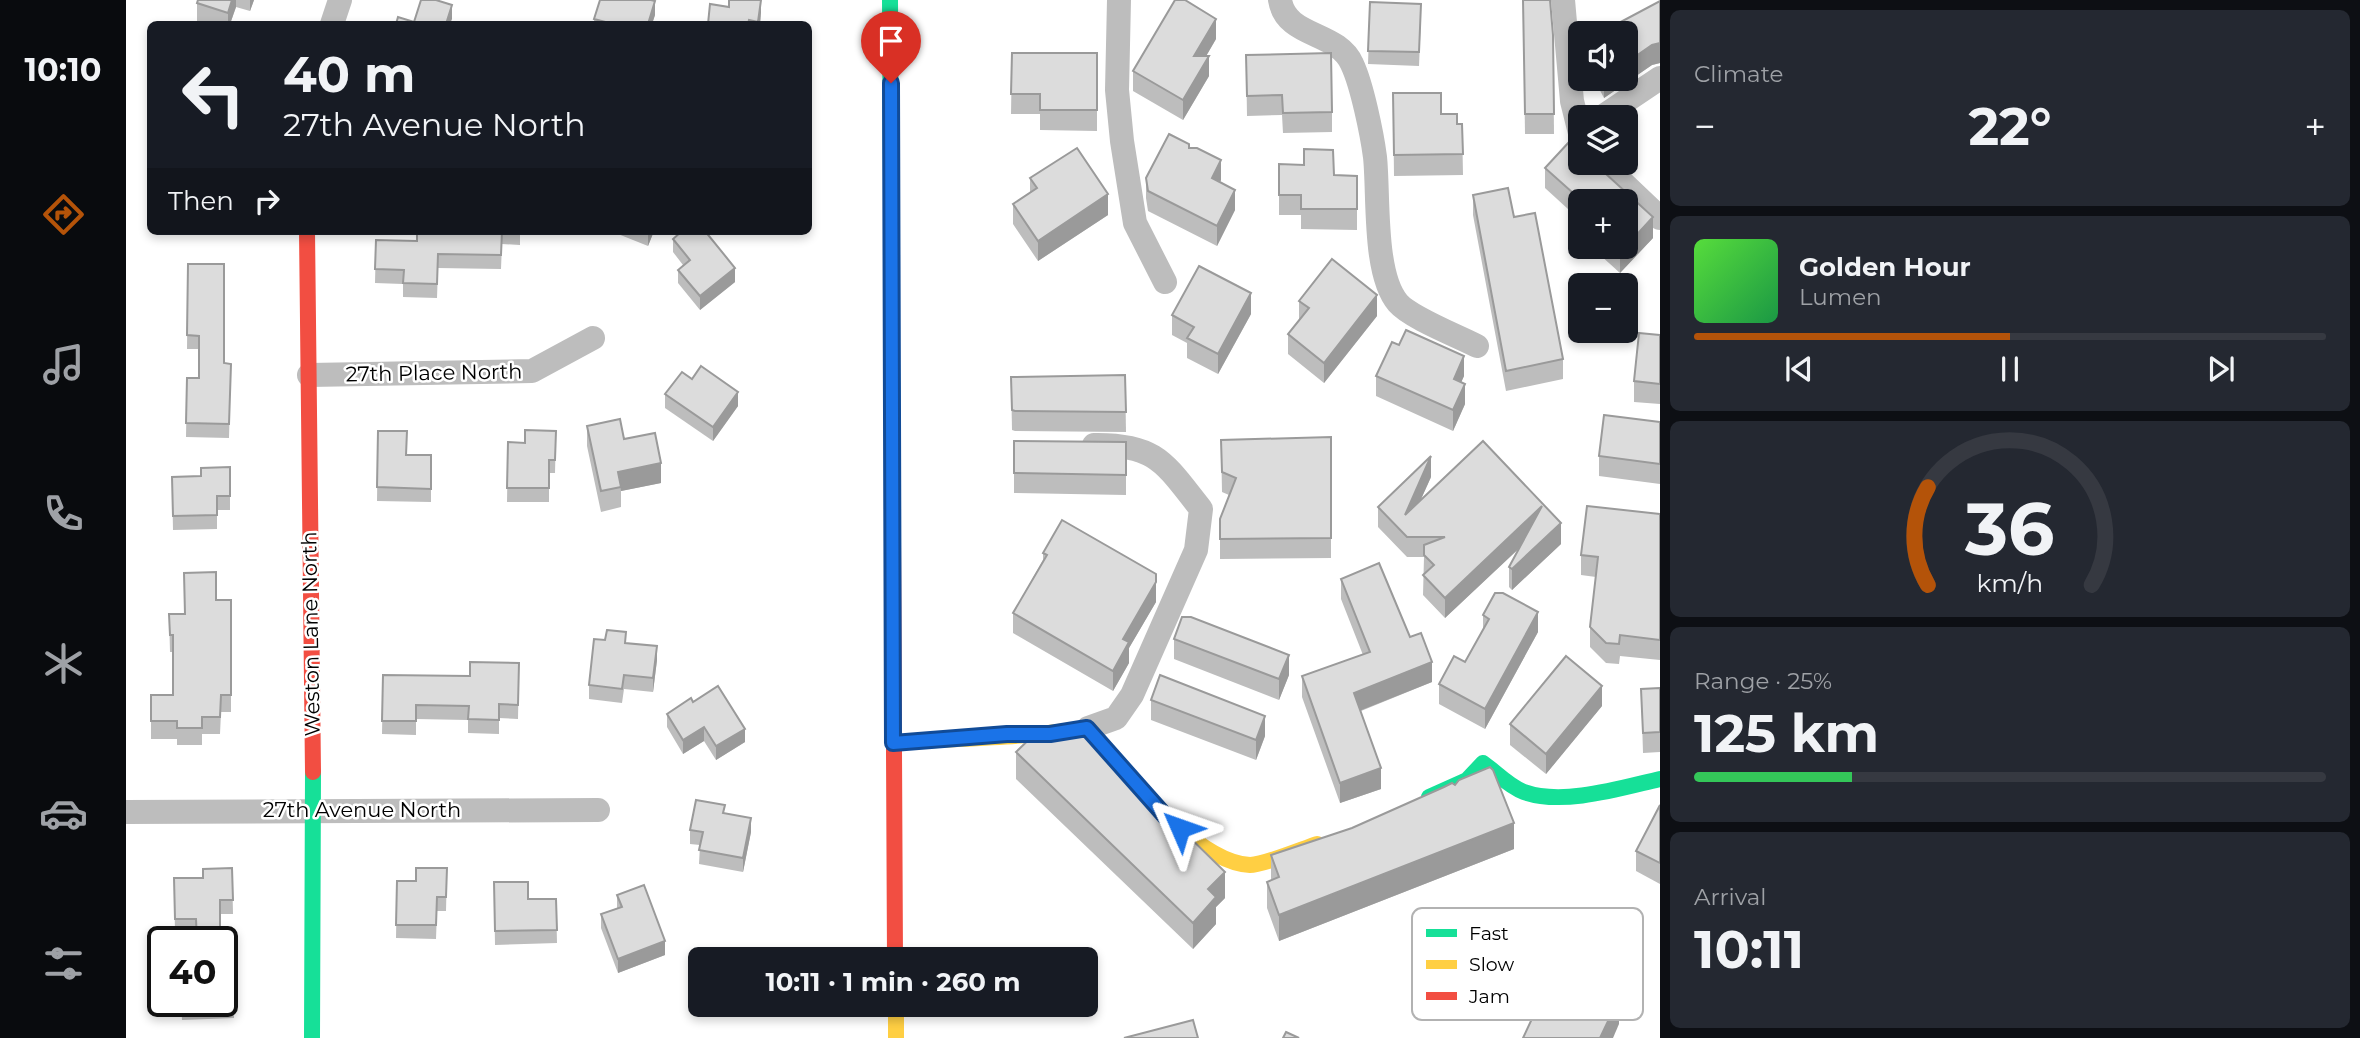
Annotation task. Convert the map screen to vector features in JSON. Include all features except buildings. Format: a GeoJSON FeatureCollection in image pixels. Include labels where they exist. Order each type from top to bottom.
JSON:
{"type":"FeatureCollection","features":[{"type":"Feature","properties":{"kind":"street"},"geometry":{"type":"LineString","coordinates":[[333,21],[340,0]]}},
{"type":"Feature","properties":{"kind":"street"},"geometry":{"type":"LineString","coordinates":[[890,0],[895,947]]}},
{"type":"Feature","properties":{"kind":"street"},"geometry":{"type":"LineString","coordinates":[[1119,0],[1117,90],[1135,223],[1165,282]]}},
{"type":"Feature","properties":{"kind":"street"},"geometry":{"type":"LineString","coordinates":[[1280,0],[1281,8],[1290,22],[1341,48],[1352,63],[1375,156],[1382,261],[1388,284],[1398,303],[1477,346]]}},
{"type":"Feature","properties":{"kind":"street"},"geometry":{"type":"LineString","coordinates":[[1563,0],[1573,105]]}},
{"type":"Feature","properties":{"kind":"street"},"geometry":{"type":"LineString","coordinates":[[1620,105],[1660,78]]}},
{"type":"Feature","properties":{"kind":"street"},"geometry":{"type":"LineString","coordinates":[[1615,175],[1660,218]]}},
{"type":"Feature","properties":{"kind":"street","name":"Weston Lane North"},"geometry":{"type":"LineString","coordinates":[[307,235],[313,810],[312,1038]]}},
{"type":"Feature","properties":{"kind":"street","name":"27th Place North"},"geometry":{"type":"LineString","coordinates":[[309,375],[532,371],[593,338]]}},
{"type":"Feature","properties":{"kind":"street"},"geometry":{"type":"LineString","coordinates":[[893,743],[1007,734],[1050,734],[1087,728],[1116,718],[1132,695],[1196,550],[1201,509],[1166,464],[1148,453],[1131,447],[1069,446]]}},
{"type":"Feature","properties":{"kind":"street"},"geometry":{"type":"LineString","coordinates":[[1087,728],[1166,817],[1223,859],[1252,865],[1332,839]]}},
{"type":"Feature","properties":{"kind":"street"},"geometry":{"type":"LineString","coordinates":[[1414,804],[1467,780],[1483,763],[1524,792],[1559,797],[1605,792],[1660,779]]}},
{"type":"Feature","properties":{"kind":"street","name":"27th Avenue North"},"geometry":{"type":"LineString","coordinates":[[126,812],[598,810]]}},
{"type":"Feature","properties":{"kind":"street"},"geometry":{"type":"LineString","coordinates":[[896,1017],[896,1038]]}},
{"type":"Feature","properties":{"kind":"traffic: fast"},"geometry":{"type":"LineString","coordinates":[[890,0],[893,541]]}},
{"type":"Feature","properties":{"kind":"traffic: fast"},"geometry":{"type":"LineString","coordinates":[[1429,797],[1467,780],[1483,763],[1513,786],[1539,796],[1592,794],[1660,779]]}},
{"type":"Feature","properties":{"kind":"traffic: fast"},"geometry":{"type":"LineString","coordinates":[[312,1038],[313,772]]}},
{"type":"Feature","properties":{"kind":"traffic: slow"},"geometry":{"type":"LineString","coordinates":[[893,743],[1015,736],[1088,728],[1161,811],[1206,848],[1228,860],[1256,864],[1317,844]]}},
{"type":"Feature","properties":{"kind":"traffic: slow"},"geometry":{"type":"LineString","coordinates":[[896,1017],[896,1038]]}},
{"type":"Feature","properties":{"kind":"traffic: jam"},"geometry":{"type":"LineString","coordinates":[[307,235],[313,772]]}},
{"type":"Feature","properties":{"kind":"traffic: jam"},"geometry":{"type":"LineString","coordinates":[[893,541],[895,947]]}},
{"type":"Feature","properties":{"kind":"route"},"geometry":{"type":"LineString","coordinates":[[891,83],[893,743],[1007,734],[1050,734],[1087,728],[1166,817],[1180,828]]}}]}
